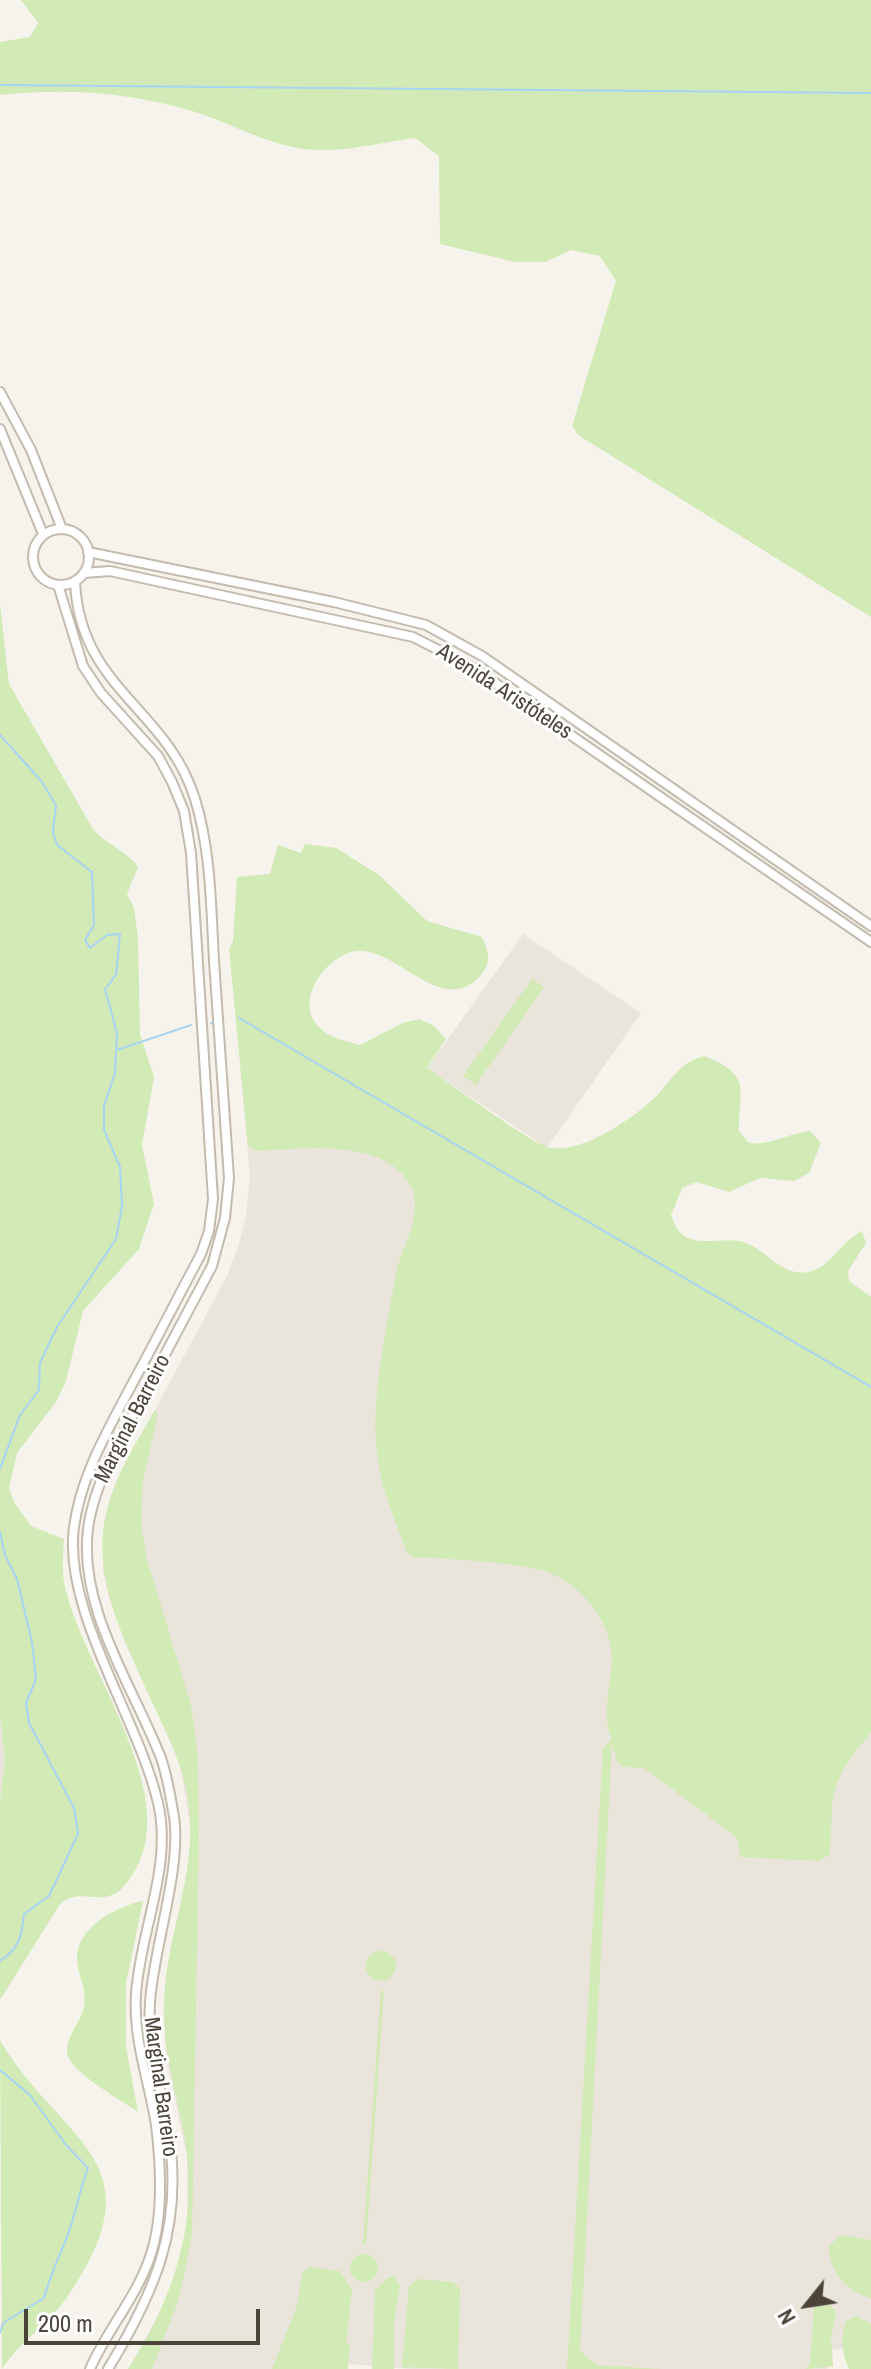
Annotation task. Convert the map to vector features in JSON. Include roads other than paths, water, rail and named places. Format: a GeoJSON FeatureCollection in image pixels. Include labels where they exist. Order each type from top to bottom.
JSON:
{"type":"FeatureCollection","features":[{"type":"Feature","properties":{"kind":"street"},"geometry":{"type":"LineString","coordinates":[[0,392],[31,450],[62,529]]}},
{"type":"Feature","properties":{"kind":"street"},"geometry":{"type":"LineString","coordinates":[[0,429],[43,534]]}},
{"type":"Feature","properties":{"kind":"street"},"geometry":{"type":"LineString","coordinates":[[62,529],[79,536],[88,552],[84,573],[75,581],[58,585],[48,583],[35,569],[33,550],[43,534],[62,529]]}},
{"type":"Feature","properties":{"kind":"street","name":"Avenida Aristóteles"},"geometry":{"type":"LineString","coordinates":[[88,552],[334,602],[426,625],[482,656],[871,926]]}},
{"type":"Feature","properties":{"kind":"street","name":"Avenida Aristóteles"},"geometry":{"type":"LineString","coordinates":[[84,573],[110,571],[419,638],[472,667],[871,942]]}},
{"type":"Feature","properties":{"kind":"street","name":"Marginal Barreiro"},"geometry":{"type":"LineString","coordinates":[[75,581],[81,622],[90,649],[105,673],[169,745],[190,785],[206,840],[229,1178],[225,1218],[212,1266],[109,1460],[98,1486],[88,1532],[93,1594],[163,1762],[175,1816],[171,1876],[150,2004],[155,2078],[169,2136],[173,2200],[164,2254],[150,2295],[108,2369]]}},
{"type":"Feature","properties":{"kind":"street","name":"Marginal Barreiro"},"geometry":{"type":"LineString","coordinates":[[58,585],[83,666],[101,693],[158,756],[184,811],[191,853],[213,1199],[209,1231],[201,1254],[90,1465],[73,1530],[75,1575],[85,1616],[145,1753],[159,1807],[160,1867],[136,1996],[140,2064],[156,2124],[160,2194],[151,2256],[126,2311],[90,2369]]}},
{"type":"Feature","properties":{"kind":"waterway"},"geometry":{"type":"LineString","coordinates":[[0,85],[871,93]]}},
{"type":"Feature","properties":{"kind":"waterway"},"geometry":{"type":"LineString","coordinates":[[0,735],[42,782],[56,805],[53,832],[57,845],[92,872],[94,925],[85,940],[90,948],[107,935],[120,934],[116,975],[105,989],[117,1033],[115,1073],[104,1106],[104,1130],[120,1167],[122,1206],[116,1239],[57,1327],[40,1363],[39,1390],[20,1415],[0,1469]]}},
{"type":"Feature","properties":{"kind":"waterway"},"geometry":{"type":"LineString","coordinates":[[239,1018],[871,1387]]}},
{"type":"Feature","properties":{"kind":"waterway"},"geometry":{"type":"LineString","coordinates":[[117,1050],[191,1025]]}},
{"type":"Feature","properties":{"kind":"waterway"},"geometry":{"type":"LineString","coordinates":[[0,1532],[5,1555],[17,1579],[32,1642],[36,1679],[26,1703],[29,1723],[74,1808],[78,1834],[49,1896],[24,1914],[18,1941],[0,1961]]}},
{"type":"Feature","properties":{"kind":"waterway"},"geometry":{"type":"LineString","coordinates":[[0,2070],[30,2095],[66,2145],[88,2168],[70,2229],[44,2298],[3,2323],[0,2333]]}}]}
